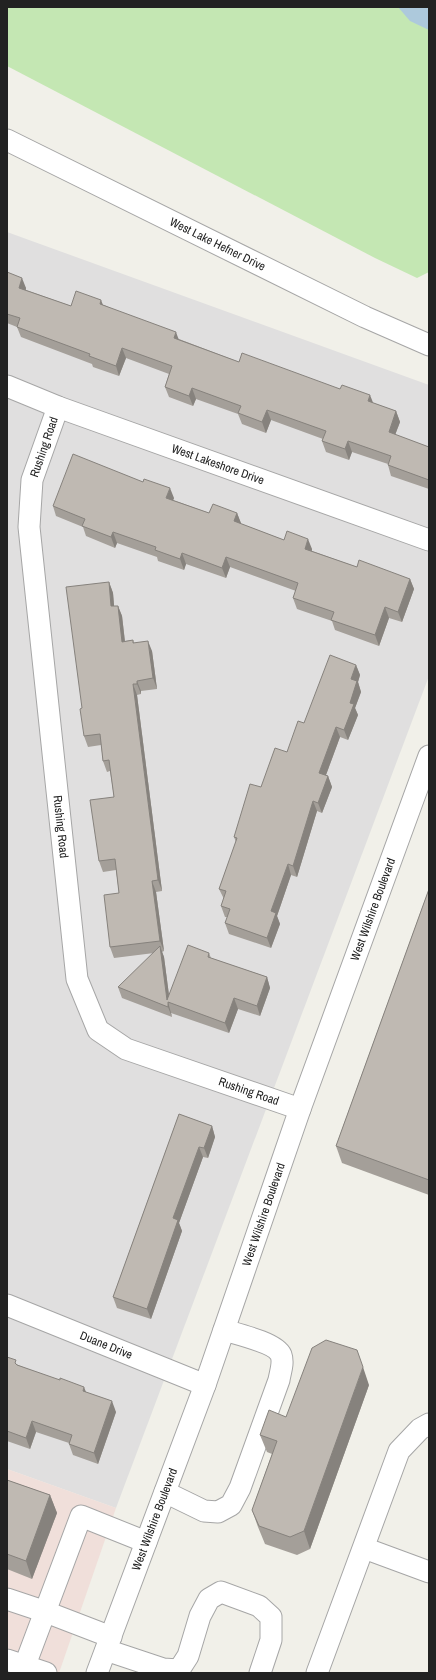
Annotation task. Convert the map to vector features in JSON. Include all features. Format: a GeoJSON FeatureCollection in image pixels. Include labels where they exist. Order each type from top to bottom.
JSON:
{"type":"FeatureCollection","features":[{"type":"Feature","properties":{"kind":"street","name":"West Lake Hefner Drive"},"geometry":{"type":"LineString","coordinates":[[7,140],[365,317],[429,345]]}},
{"type":"Feature","properties":{"kind":"street","name":"West Lakeshore Drive"},"geometry":{"type":"LineString","coordinates":[[7,386],[58,407],[429,540]]}},
{"type":"Feature","properties":{"kind":"street","name":"Rushing Road"},"geometry":{"type":"LineString","coordinates":[[58,407],[32,480],[29,527],[77,979],[98,1030],[126,1049],[300,1109]]}},
{"type":"Feature","properties":{"kind":"street","name":"West Wilshire Boulevard"},"geometry":{"type":"LineString","coordinates":[[97,1673],[206,1385],[300,1109],[429,756]]}},
{"type":"Feature","properties":{"kind":"street","name":"Duane Drive"},"geometry":{"type":"LineString","coordinates":[[7,1305],[206,1385]]}},
{"type":"Feature","properties":{"kind":"street"},"geometry":{"type":"LineString","coordinates":[[165,1492],[204,1512],[218,1512],[231,1505],[243,1480],[279,1380],[282,1366],[281,1356],[275,1349],[259,1341],[224,1330]]}},
{"type":"Feature","properties":{"kind":"street"},"geometry":{"type":"LineString","coordinates":[[317,1673],[399,1451],[420,1429],[429,1424]]}},
{"type":"Feature","properties":{"kind":"street"},"geometry":{"type":"LineString","coordinates":[[46,1673],[16,1663],[46,1612],[81,1516],[146,1542]]}},
{"type":"Feature","properties":{"kind":"street"},"geometry":{"type":"LineString","coordinates":[[364,1548],[429,1572]]}},
{"type":"Feature","properties":{"kind":"street"},"geometry":{"type":"LineString","coordinates":[[7,1599],[46,1612],[163,1669],[180,1670],[188,1656],[200,1616],[209,1599],[221,1592],[259,1606],[271,1617],[271,1640],[260,1673]]}},
{"type":"Feature","properties":{"kind":"shaded area"},"geometry":{"type":"Polygon","coordinates":[[[7,232],[429,385],[429,676],[116,1508],[7,1469],[7,232]]]}},
{"type":"Feature","properties":{"kind":"shaded area"},"geometry":{"type":"Polygon","coordinates":[[[7,1469],[116,1508],[59,1673],[7,1673],[7,1469]]]}},
{"type":"Feature","properties":{"kind":"green space"},"geometry":{"type":"Polygon","coordinates":[[[7,7],[429,7],[429,272],[417,278],[375,258],[7,66],[7,7]]]}},
{"type":"Feature","properties":{"kind":"water"},"geometry":{"type":"Polygon","coordinates":[[[398,7],[429,7],[429,30],[410,21],[398,7]]]}},
{"type":"Feature","properties":{"kind":"building"},"geometry":{"type":"Polygon","coordinates":[[[7,272],[22,278],[19,288],[71,306],[76,291],[101,300],[100,304],[176,332],[174,338],[239,362],[242,353],[340,389],[342,385],[370,395],[368,401],[396,411],[389,432],[429,447],[429,480],[388,465],[391,456],[348,441],[345,449],[322,441],[326,431],[267,410],[262,422],[238,413],[241,406],[192,388],[189,396],[165,387],[172,366],[122,348],[116,366],[89,356],[90,354],[17,327],[20,318],[7,314],[7,272]]]}},
{"type":"Feature","properties":{"kind":"building"},"geometry":{"type":"Polygon","coordinates":[[[73,454],[143,482],[144,479],[170,488],[166,498],[209,513],[213,504],[237,513],[234,521],[284,540],[287,531],[308,539],[305,549],[357,567],[359,560],[410,579],[398,612],[385,607],[375,635],[331,620],[334,612],[293,598],[298,583],[226,557],[222,568],[182,553],[180,559],[155,550],[156,547],[113,532],[111,537],[82,526],[85,519],[53,506],[73,454]]]}},
{"type":"Feature","properties":{"kind":"building"},"geometry":{"type":"Polygon","coordinates":[[[109,582],[111,606],[118,606],[122,642],[133,640],[133,643],[148,641],[153,678],[137,681],[137,684],[133,684],[158,880],[152,881],[160,941],[110,947],[104,895],[119,893],[115,859],[99,861],[90,800],[114,797],[109,760],[103,761],[100,734],[84,736],[80,709],[82,708],[66,587],[109,582]]]}},
{"type":"Feature","properties":{"kind":"building"},"geometry":{"type":"Polygon","coordinates":[[[330,655],[356,665],[351,679],[357,681],[350,703],[354,704],[344,730],[336,727],[319,773],[328,776],[318,803],[313,801],[293,866],[288,864],[271,911],[276,913],[267,938],[225,923],[230,909],[221,906],[226,891],[219,889],[237,838],[234,837],[250,784],[261,787],[275,748],[287,752],[298,721],[304,723],[330,655]]]}},
{"type":"Feature","properties":{"kind":"building"},"geometry":{"type":"Polygon","coordinates":[[[429,889],[429,1180],[336,1146],[429,889]]]}},
{"type":"Feature","properties":{"kind":"building"},"geometry":{"type":"Polygon","coordinates":[[[188,945],[209,953],[208,957],[267,977],[257,1006],[234,998],[225,1023],[168,1002],[168,1007],[118,987],[160,946],[167,1000],[188,945]]]}},
{"type":"Feature","properties":{"kind":"building"},"geometry":{"type":"Polygon","coordinates":[[[179,1114],[212,1126],[204,1148],[199,1147],[173,1218],[178,1220],[147,1309],[113,1297],[179,1114]]]}},
{"type":"Feature","properties":{"kind":"building"},"geometry":{"type":"Polygon","coordinates":[[[326,1340],[357,1350],[363,1367],[304,1531],[290,1537],[259,1526],[252,1510],[277,1441],[260,1435],[269,1410],[286,1417],[312,1348],[326,1340]]]}},
{"type":"Feature","properties":{"kind":"building"},"geometry":{"type":"Polygon","coordinates":[[[7,1357],[16,1360],[15,1363],[17,1365],[84,1387],[83,1391],[112,1401],[94,1453],[69,1444],[72,1435],[32,1421],[26,1438],[7,1431],[7,1357]]]}},
{"type":"Feature","properties":{"kind":"building"},"geometry":{"type":"Polygon","coordinates":[[[7,1480],[50,1495],[26,1561],[7,1554],[7,1480]]]}}]}
